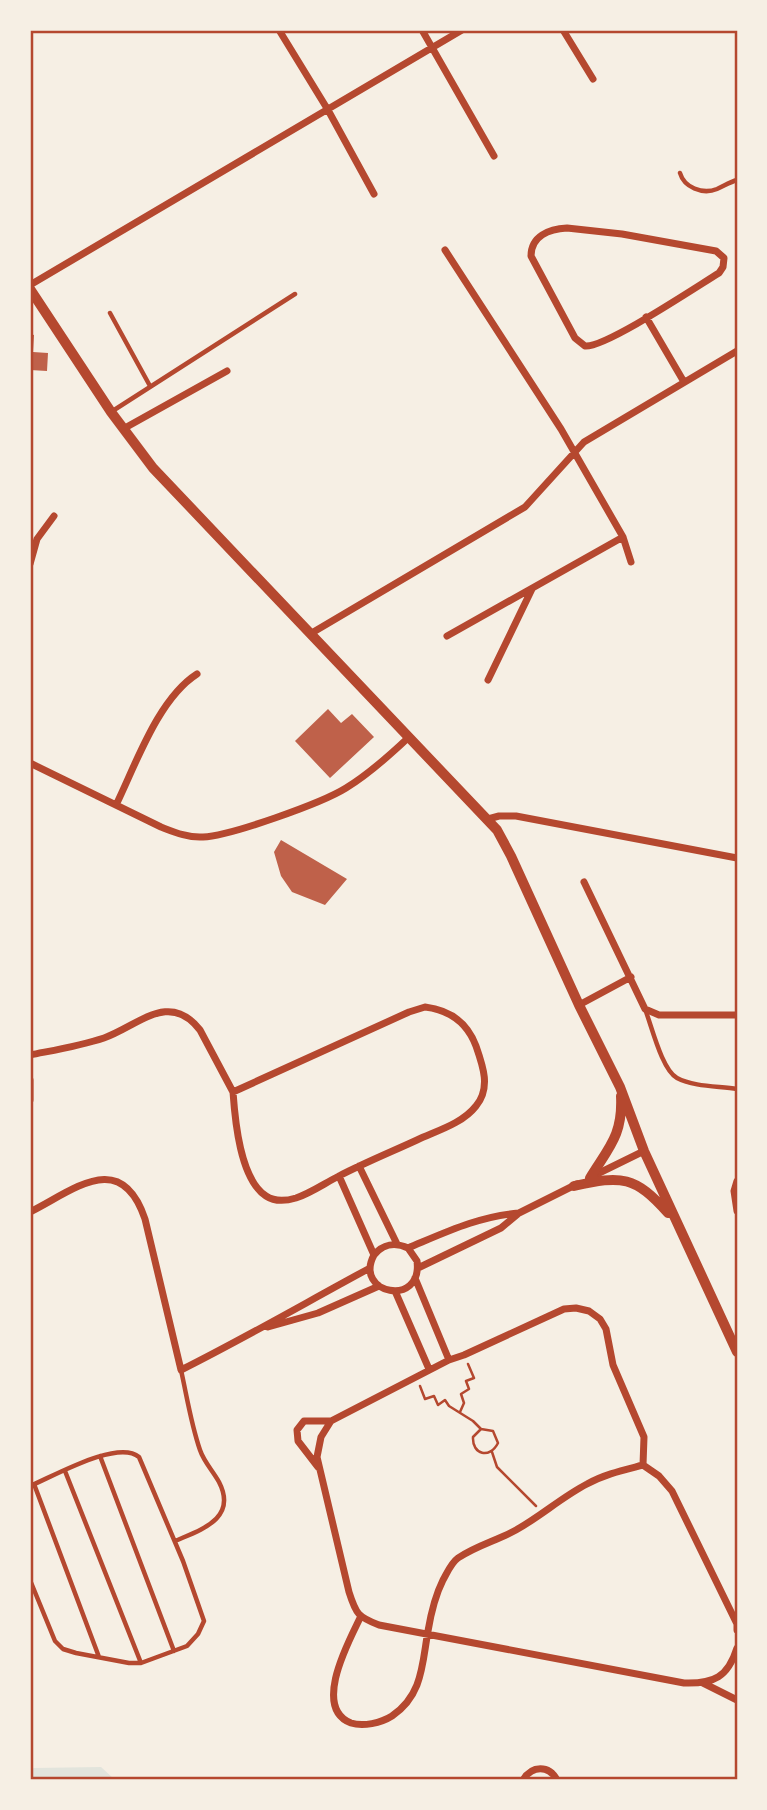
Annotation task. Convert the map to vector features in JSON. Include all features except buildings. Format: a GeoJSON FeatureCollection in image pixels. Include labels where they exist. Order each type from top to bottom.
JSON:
{"type":"FeatureCollection","features":[{"type":"Feature","properties":{"kind":"street"},"geometry":{"type":"LineString","coordinates":[[279,30],[328,110],[374,194]]}},
{"type":"Feature","properties":{"kind":"street"},"geometry":{"type":"LineString","coordinates":[[422,30],[494,156]]}},
{"type":"Feature","properties":{"kind":"street"},"geometry":{"type":"LineString","coordinates":[[462,30],[30,287],[111,412],[153,468],[488,819],[511,856],[620,1087],[644,1151],[737,1352]]}},
{"type":"Feature","properties":{"kind":"street"},"geometry":{"type":"LineString","coordinates":[[563,30],[593,79]]}},
{"type":"Feature","properties":{"kind":"street"},"geometry":{"type":"LineString","coordinates":[[567,228],[622,234],[716,251],[724,258],[719,273],[646,317],[599,344],[590,346],[580,343],[531,256],[531,248],[538,237],[548,231],[567,228]]}},
{"type":"Feature","properties":{"kind":"street"},"geometry":{"type":"LineString","coordinates":[[445,250],[561,429],[623,537],[631,562]]}},
{"type":"Feature","properties":{"kind":"street"},"geometry":{"type":"LineString","coordinates":[[646,317],[684,382]]}},
{"type":"Feature","properties":{"kind":"street"},"geometry":{"type":"LineString","coordinates":[[310,634],[525,507],[584,442],[737,351]]}},
{"type":"Feature","properties":{"kind":"street"},"geometry":{"type":"LineString","coordinates":[[123,429],[227,371]]}},
{"type":"Feature","properties":{"kind":"street"},"geometry":{"type":"LineString","coordinates":[[30,564],[37,539],[54,516]]}},
{"type":"Feature","properties":{"kind":"street"},"geometry":{"type":"LineString","coordinates":[[447,636],[623,537]]}},
{"type":"Feature","properties":{"kind":"street"},"geometry":{"type":"LineString","coordinates":[[488,680],[532,588]]}},
{"type":"Feature","properties":{"kind":"street"},"geometry":{"type":"LineString","coordinates":[[116,806],[164,706],[184,682],[197,674]]}},
{"type":"Feature","properties":{"kind":"street"},"geometry":{"type":"LineString","coordinates":[[30,763],[116,806],[174,832],[194,837],[217,835],[344,790],[409,737]]}},
{"type":"Feature","properties":{"kind":"street"},"geometry":{"type":"LineString","coordinates":[[488,819],[516,816],[737,858]]}},
{"type":"Feature","properties":{"kind":"street"},"geometry":{"type":"LineString","coordinates":[[584,882],[645,1010],[659,1015],[737,1015]]}},
{"type":"Feature","properties":{"kind":"street"},"geometry":{"type":"LineString","coordinates":[[579,1005],[631,977]]}},
{"type":"Feature","properties":{"kind":"street"},"geometry":{"type":"LineString","coordinates":[[30,1055],[106,1037],[154,1013],[178,1013],[194,1022],[233,1092],[242,1151],[248,1170],[262,1194],[281,1201],[297,1198],[467,1115],[477,1106],[484,1094],[485,1076],[481,1059],[467,1027],[453,1015],[438,1008],[425,1007],[233,1092]]}},
{"type":"Feature","properties":{"kind":"street"},"geometry":{"type":"LineString","coordinates":[[30,1080],[30,1100]]}},
{"type":"Feature","properties":{"kind":"street"},"geometry":{"type":"LineString","coordinates":[[590,1178],[619,1132],[622,1119],[620,1087]]}},
{"type":"Feature","properties":{"kind":"street"},"geometry":{"type":"LineString","coordinates":[[418,1268],[501,1228],[519,1213],[644,1151]]}},
{"type":"Feature","properties":{"kind":"street"},"geometry":{"type":"LineString","coordinates":[[359,1166],[397,1244]]}},
{"type":"Feature","properties":{"kind":"street"},"geometry":{"type":"LineString","coordinates":[[339,1176],[374,1255]]}},
{"type":"Feature","properties":{"kind":"street"},"geometry":{"type":"LineString","coordinates":[[30,1212],[87,1182],[104,1178],[129,1188],[139,1200],[145,1219],[181,1370],[264,1328],[282,1315],[370,1268]]}},
{"type":"Feature","properties":{"kind":"street"},"geometry":{"type":"LineString","coordinates":[[574,1186],[618,1180],[635,1183],[648,1191],[676,1221]]}},
{"type":"Feature","properties":{"kind":"street"},"geometry":{"type":"LineString","coordinates":[[737,1181],[734,1191],[737,1211]]}},
{"type":"Feature","properties":{"kind":"street"},"geometry":{"type":"LineString","coordinates":[[408,1248],[470,1223],[500,1214],[519,1213]]}},
{"type":"Feature","properties":{"kind":"street"},"geometry":{"type":"LineString","coordinates":[[397,1244],[408,1248],[418,1268],[415,1278],[407,1287],[395,1292],[379,1286],[374,1281],[370,1268],[374,1255],[384,1246],[397,1244]]}},
{"type":"Feature","properties":{"kind":"street"},"geometry":{"type":"LineString","coordinates":[[415,1278],[449,1360]]}},
{"type":"Feature","properties":{"kind":"street"},"geometry":{"type":"LineString","coordinates":[[264,1328],[310,1316],[379,1286]]}},
{"type":"Feature","properties":{"kind":"street"},"geometry":{"type":"LineString","coordinates":[[395,1292],[429,1368]]}},
{"type":"Feature","properties":{"kind":"street"},"geometry":{"type":"LineString","coordinates":[[643,1465],[644,1437],[613,1365],[606,1329],[600,1319],[589,1311],[576,1308],[564,1309],[464,1355],[429,1368],[331,1421],[318,1447],[318,1468],[349,1592],[360,1618],[379,1625],[684,1683],[703,1683],[719,1678],[726,1671],[737,1648]]}},
{"type":"Feature","properties":{"kind":"street"},"geometry":{"type":"LineString","coordinates":[[318,1468],[298,1441],[297,1430],[304,1420],[331,1421]]}},
{"type":"Feature","properties":{"kind":"street"},"geometry":{"type":"LineString","coordinates":[[360,1618],[337,1669],[334,1686],[334,1701],[338,1710],[343,1718],[353,1724],[378,1722],[392,1716],[413,1695],[420,1682],[427,1634],[437,1594],[457,1559],[515,1531],[589,1483],[643,1465],[659,1476],[672,1491],[737,1624],[737,1630]]}},
{"type":"Feature","properties":{"kind":"street"},"geometry":{"type":"LineString","coordinates":[[703,1683],[737,1700]]}},
{"type":"Feature","properties":{"kind":"street"},"geometry":{"type":"LineString","coordinates":[[523,1780],[529,1773],[540,1768],[551,1772],[558,1780]]}},
{"type":"Feature","properties":{"kind":"lane"},"geometry":{"type":"LineString","coordinates":[[680,173],[682,180],[695,189],[715,190],[737,180]]}},
{"type":"Feature","properties":{"kind":"lane"},"geometry":{"type":"LineString","coordinates":[[111,412],[295,294]]}},
{"type":"Feature","properties":{"kind":"lane"},"geometry":{"type":"LineString","coordinates":[[110,313],[150,386]]}},
{"type":"Feature","properties":{"kind":"lane"},"geometry":{"type":"LineString","coordinates":[[645,1010],[667,1069],[675,1077],[687,1082],[737,1089]]}},
{"type":"Feature","properties":{"kind":"lane"},"geometry":{"type":"LineString","coordinates":[[175,1541],[210,1526],[220,1514],[224,1502],[219,1482],[200,1450],[181,1370]]}},
{"type":"Feature","properties":{"kind":"lane"},"geometry":{"type":"LineString","coordinates":[[30,1580],[58,1644],[76,1653],[99,1658],[141,1662],[187,1646],[198,1634],[204,1621],[175,1541],[139,1457],[134,1453],[119,1451],[100,1456],[32,1485],[99,1658]]}},
{"type":"Feature","properties":{"kind":"lane"},"geometry":{"type":"LineString","coordinates":[[100,1456],[173,1651]]}},
{"type":"Feature","properties":{"kind":"lane"},"geometry":{"type":"LineString","coordinates":[[65,1471],[141,1662]]}},
{"type":"Feature","properties":{"kind":"path"},"geometry":{"type":"LineString","coordinates":[[460,1412],[464,1403],[461,1394],[469,1389],[466,1381],[474,1378],[464,1355]]}},
{"type":"Feature","properties":{"kind":"path"},"geometry":{"type":"LineString","coordinates":[[416,1376],[425,1399],[434,1396],[438,1405],[446,1400],[449,1406],[481,1429],[489,1429],[496,1434],[498,1443],[492,1452]]}},
{"type":"Feature","properties":{"kind":"path"},"geometry":{"type":"LineString","coordinates":[[481,1429],[473,1437],[474,1447],[480,1453],[492,1452]]}},
{"type":"Feature","properties":{"kind":"path"},"geometry":{"type":"LineString","coordinates":[[492,1452],[497,1467],[543,1513]]}},
{"type":"Feature","properties":{"kind":"shaded area"},"geometry":{"type":"Polygon","coordinates":[[[101,1767],[115,1780],[30,1780],[30,1770],[34,1768],[101,1767]]]}}]}
